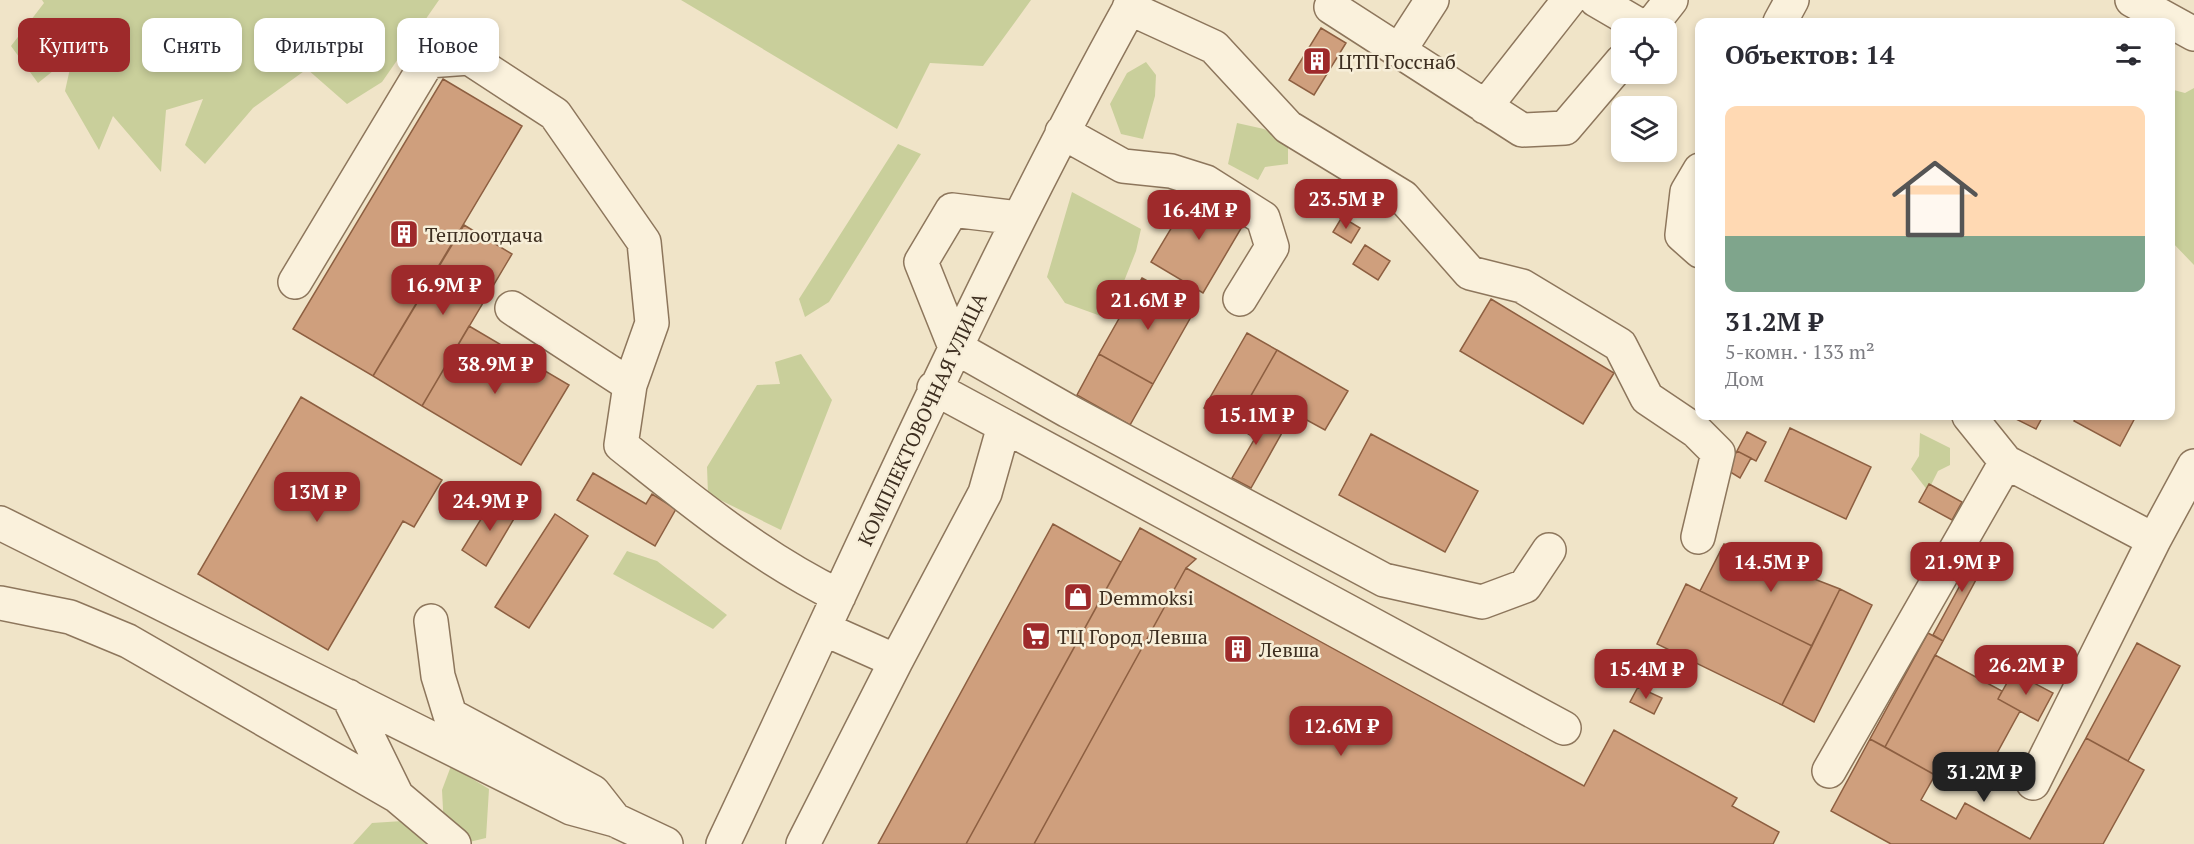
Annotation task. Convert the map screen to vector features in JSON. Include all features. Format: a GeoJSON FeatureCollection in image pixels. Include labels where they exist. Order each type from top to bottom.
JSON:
{"type":"FeatureCollection","features":[{"type":"Feature","properties":{"kind":"street"},"geometry":{"type":"LineString","coordinates":[[1400,51],[1432,0]]}},
{"type":"Feature","properties":{"kind":"street"},"geometry":{"type":"LineString","coordinates":[[1485,107],[1569,0]]}},
{"type":"Feature","properties":{"kind":"street"},"geometry":{"type":"LineString","coordinates":[[1596,0],[1627,18]]}},
{"type":"Feature","properties":{"kind":"street"},"geometry":{"type":"LineString","coordinates":[[1657,18],[1671,0]]}},
{"type":"Feature","properties":{"kind":"street"},"geometry":{"type":"LineString","coordinates":[[1782,18],[1792,0]]}},
{"type":"Feature","properties":{"kind":"street"},"geometry":{"type":"LineString","coordinates":[[2132,0],[2165,18]]}},
{"type":"Feature","properties":{"kind":"street"},"geometry":{"type":"LineString","coordinates":[[1132,4],[1214,47],[1288,127],[1403,197],[1470,273],[1522,286],[1620,345],[1647,398],[1696,431],[1718,453],[1698,537]]}},
{"type":"Feature","properties":{"kind":"street","name":"КОМПЛЕКТОВОЧНАЯ УЛИЦА"},"geometry":{"type":"LineString","coordinates":[[723,844],[934,388],[1062,132],[1132,4]]}},
{"type":"Feature","properties":{"kind":"street"},"geometry":{"type":"LineString","coordinates":[[1331,7],[1522,130],[1565,128],[1611,74]]}},
{"type":"Feature","properties":{"kind":"street"},"geometry":{"type":"LineString","coordinates":[[2175,24],[2194,34]]}},
{"type":"Feature","properties":{"kind":"street"},"geometry":{"type":"LineString","coordinates":[[295,282],[428,61],[469,58],[555,114],[644,242],[652,323],[630,384],[621,445],[684,495],[794,574],[839,596]]}},
{"type":"Feature","properties":{"kind":"street"},"geometry":{"type":"LineString","coordinates":[[1062,132],[1123,166],[1171,171],[1206,182],[1263,218],[1272,247],[1240,299]]}},
{"type":"Feature","properties":{"kind":"street"},"geometry":{"type":"LineString","coordinates":[[1695,178],[1687,192],[1682,235],[1695,247]]}},
{"type":"Feature","properties":{"kind":"street"},"geometry":{"type":"LineString","coordinates":[[1019,218],[952,210],[921,262],[955,346],[1068,411],[1384,580],[1482,602],[1525,586],[1549,550]]}},
{"type":"Feature","properties":{"kind":"street"},"geometry":{"type":"LineString","coordinates":[[512,308],[630,384]]}},
{"type":"Feature","properties":{"kind":"street"},"geometry":{"type":"LineString","coordinates":[[934,388],[1564,728]]}},
{"type":"Feature","properties":{"kind":"street"},"geometry":{"type":"LineString","coordinates":[[1972,420],[2006,462],[2154,540]]}},
{"type":"Feature","properties":{"kind":"street"},"geometry":{"type":"LineString","coordinates":[[803,844],[985,493],[1004,426]]}},
{"type":"Feature","properties":{"kind":"street"},"geometry":{"type":"LineString","coordinates":[[1829,771],[2006,462]]}},
{"type":"Feature","properties":{"kind":"street"},"geometry":{"type":"LineString","coordinates":[[2032,783],[2154,540],[2194,466]]}},
{"type":"Feature","properties":{"kind":"street"},"geometry":{"type":"LineString","coordinates":[[0,523],[571,808],[615,820],[666,844]]}},
{"type":"Feature","properties":{"kind":"street"},"geometry":{"type":"LineString","coordinates":[[0,603],[70,617],[128,641],[398,796],[454,844]]}},
{"type":"Feature","properties":{"kind":"street"},"geometry":{"type":"LineString","coordinates":[[431,621],[438,676],[450,715],[593,792],[615,820]]}},
{"type":"Feature","properties":{"kind":"street"},"geometry":{"type":"LineString","coordinates":[[824,629],[896,661]]}},
{"type":"Feature","properties":{"kind":"street"},"geometry":{"type":"LineString","coordinates":[[348,696],[398,796]]}},
{"type":"Feature","properties":{"kind":"green space"},"geometry":{"type":"Polygon","coordinates":[[[42,0],[439,0],[426,18],[397,18],[397,60],[382,82],[347,104],[310,72],[385,72],[385,18],[254,18],[254,72],[303,72],[253,108],[205,164],[185,145],[203,99],[166,110],[161,172],[113,116],[99,150],[65,91],[69,72],[130,72],[130,18],[32,18],[44,3],[42,0]]]}},
{"type":"Feature","properties":{"kind":"green space"},"geometry":{"type":"Polygon","coordinates":[[[681,0],[1031,0],[983,66],[930,63],[897,129],[681,0]]]}},
{"type":"Feature","properties":{"kind":"green space"},"geometry":{"type":"Polygon","coordinates":[[[18,37],[18,56],[11,46],[18,37]]]}},
{"type":"Feature","properties":{"kind":"green space"},"geometry":{"type":"Polygon","coordinates":[[[1146,62],[1156,75],[1155,96],[1143,139],[1121,134],[1110,104],[1127,73],[1146,62]]]}},
{"type":"Feature","properties":{"kind":"green space"},"geometry":{"type":"Polygon","coordinates":[[[30,72],[52,72],[38,83],[30,72]]]}},
{"type":"Feature","properties":{"kind":"green space"},"geometry":{"type":"Polygon","coordinates":[[[2194,88],[2194,265],[2175,245],[2175,90],[2185,93],[2194,88]]]}},
{"type":"Feature","properties":{"kind":"green space"},"geometry":{"type":"Polygon","coordinates":[[[1237,123],[1264,129],[1288,143],[1288,164],[1265,167],[1258,180],[1228,164],[1237,123]]]}},
{"type":"Feature","properties":{"kind":"green space"},"geometry":{"type":"Polygon","coordinates":[[[898,144],[921,154],[829,302],[805,317],[799,299],[898,144]]]}},
{"type":"Feature","properties":{"kind":"green space"},"geometry":{"type":"Polygon","coordinates":[[[1072,192],[1141,229],[1136,251],[1109,319],[1065,303],[1047,277],[1072,192]]]}},
{"type":"Feature","properties":{"kind":"green space"},"geometry":{"type":"Polygon","coordinates":[[[801,354],[832,400],[781,530],[708,494],[707,467],[757,385],[780,384],[775,362],[801,354]]]}},
{"type":"Feature","properties":{"kind":"green space"},"geometry":{"type":"Polygon","coordinates":[[[1920,433],[1950,448],[1950,465],[1938,471],[1928,491],[1911,469],[1919,456],[1920,433]]]}},
{"type":"Feature","properties":{"kind":"green space"},"geometry":{"type":"Polygon","coordinates":[[[627,551],[657,561],[727,615],[713,629],[613,574],[627,551]]]}},
{"type":"Feature","properties":{"kind":"green space"},"geometry":{"type":"Polygon","coordinates":[[[451,766],[489,789],[486,838],[461,844],[353,844],[372,823],[418,820],[444,828],[442,790],[451,766]]]}},
{"type":"Feature","properties":{"kind":"building","name":"ЦТП Госснаб"},"geometry":{"type":"Polygon","coordinates":[[[1321,28],[1346,43],[1314,95],[1289,80],[1321,28]]]}},
{"type":"Feature","properties":{"kind":"building","name":"Теплоотдача"},"geometry":{"type":"Polygon","coordinates":[[[443,79],[522,126],[373,376],[293,329],[443,79]]]}},
{"type":"Feature","properties":{"kind":"building"},"geometry":{"type":"Polygon","coordinates":[[[1194,190],[1246,220],[1203,293],[1151,262],[1194,190]]]}},
{"type":"Feature","properties":{"kind":"building"},"geometry":{"type":"Polygon","coordinates":[[[1342,217],[1360,228],[1351,243],[1333,232],[1342,217]]]}},
{"type":"Feature","properties":{"kind":"building"},"geometry":{"type":"Polygon","coordinates":[[[464,225],[512,254],[422,406],[373,376],[464,225]]]}},
{"type":"Feature","properties":{"kind":"building"},"geometry":{"type":"Polygon","coordinates":[[[1365,245],[1390,261],[1378,280],[1353,264],[1365,245]]]}},
{"type":"Feature","properties":{"kind":"building"},"geometry":{"type":"Polygon","coordinates":[[[1142,278],[1196,308],[1153,384],[1099,354],[1142,278]]]}},
{"type":"Feature","properties":{"kind":"building"},"geometry":{"type":"Polygon","coordinates":[[[1491,299],[1614,373],[1583,424],[1460,351],[1491,299]]]}},
{"type":"Feature","properties":{"kind":"building"},"geometry":{"type":"Polygon","coordinates":[[[469,326],[569,385],[521,465],[422,406],[469,326]]]}},
{"type":"Feature","properties":{"kind":"building"},"geometry":{"type":"Polygon","coordinates":[[[1247,333],[1277,350],[1234,425],[1204,408],[1247,333]]]}},
{"type":"Feature","properties":{"kind":"building"},"geometry":{"type":"Polygon","coordinates":[[[1277,350],[1348,391],[1325,430],[1294,413],[1283,431],[1244,408],[1277,350]]]}},
{"type":"Feature","properties":{"kind":"building"},"geometry":{"type":"Polygon","coordinates":[[[1099,354],[1153,384],[1130,425],[1077,395],[1099,354]]]}},
{"type":"Feature","properties":{"kind":"building"},"geometry":{"type":"Polygon","coordinates":[[[301,397],[442,480],[414,527],[403,521],[328,650],[198,574],[301,397]]]}},
{"type":"Feature","properties":{"kind":"building"},"geometry":{"type":"Polygon","coordinates":[[[1244,408],[1283,431],[1251,488],[1232,478],[1255,438],[1234,425],[1244,408]]]}},
{"type":"Feature","properties":{"kind":"building"},"geometry":{"type":"Polygon","coordinates":[[[2018,420],[2041,420],[2036,429],[2018,420]]]}},
{"type":"Feature","properties":{"kind":"building"},"geometry":{"type":"Polygon","coordinates":[[[2075,420],[2134,420],[2120,446],[2075,420]]]}},
{"type":"Feature","properties":{"kind":"building"},"geometry":{"type":"Polygon","coordinates":[[[1790,428],[1871,467],[1846,519],[1765,481],[1790,428]]]}},
{"type":"Feature","properties":{"kind":"building"},"geometry":{"type":"Polygon","coordinates":[[[1747,432],[1766,442],[1756,461],[1737,451],[1747,432]]]}},
{"type":"Feature","properties":{"kind":"building"},"geometry":{"type":"Polygon","coordinates":[[[1371,434],[1478,491],[1445,552],[1339,495],[1371,434]]]}},
{"type":"Feature","properties":{"kind":"building"},"geometry":{"type":"Polygon","coordinates":[[[1737,451],[1751,458],[1740,478],[1727,470],[1737,451]]]}},
{"type":"Feature","properties":{"kind":"building"},"geometry":{"type":"Polygon","coordinates":[[[593,473],[646,504],[652,494],[676,509],[655,546],[577,500],[593,473]]]}},
{"type":"Feature","properties":{"kind":"building"},"geometry":{"type":"Polygon","coordinates":[[[1929,484],[1962,502],[1952,520],[1919,502],[1929,484]]]}},
{"type":"Feature","properties":{"kind":"building"},"geometry":{"type":"Polygon","coordinates":[[[494,498],[518,512],[486,566],[462,550],[494,498]]]}},
{"type":"Feature","properties":{"kind":"building"},"geometry":{"type":"Polygon","coordinates":[[[555,514],[588,536],[529,628],[495,607],[555,514]]]}},
{"type":"Feature","properties":{"kind":"building","name":"ТЦ Город Левша"},"geometry":{"type":"Polygon","coordinates":[[[1053,524],[1121,562],[966,844],[878,844],[1053,524]]]}},
{"type":"Feature","properties":{"kind":"building","name":"ТЦ Город Левша"},"geometry":{"type":"Polygon","coordinates":[[[1140,528],[1196,559],[1186,568],[1034,844],[966,844],[1140,528]]]}},
{"type":"Feature","properties":{"kind":"building"},"geometry":{"type":"Polygon","coordinates":[[[1724,544],[1840,589],[1812,646],[1700,591],[1724,544]]]}},
{"type":"Feature","properties":{"kind":"building"},"geometry":{"type":"Polygon","coordinates":[[[1982,545],[1992,550],[1943,641],[1933,635],[1982,545]]]}},
{"type":"Feature","properties":{"kind":"building","name":"Левша"},"geometry":{"type":"Polygon","coordinates":[[[1186,568],[1584,786],[1614,730],[1737,798],[1732,806],[1779,832],[1773,844],[1034,844],[1186,568]]]}},
{"type":"Feature","properties":{"kind":"building"},"geometry":{"type":"Polygon","coordinates":[[[1686,584],[1812,646],[1782,705],[1657,644],[1686,584]]]}},
{"type":"Feature","properties":{"kind":"building"},"geometry":{"type":"Polygon","coordinates":[[[1840,589],[1872,605],[1814,722],[1782,705],[1840,589]]]}},
{"type":"Feature","properties":{"kind":"building"},"geometry":{"type":"Polygon","coordinates":[[[1928,633],[1943,641],[1885,747],[1870,739],[1928,633]]]}},
{"type":"Feature","properties":{"kind":"building"},"geometry":{"type":"Polygon","coordinates":[[[2137,643],[2180,666],[2128,761],[2086,738],[2137,643]]]}},
{"type":"Feature","properties":{"kind":"building"},"geometry":{"type":"Polygon","coordinates":[[[1935,655],[2002,691],[1998,699],[2020,711],[1990,766],[1969,755],[1953,785],[1885,747],[1935,655]]]}},
{"type":"Feature","properties":{"kind":"building"},"geometry":{"type":"Polygon","coordinates":[[[2013,672],[2053,693],[2038,721],[1998,699],[2013,672]]]}},
{"type":"Feature","properties":{"kind":"building"},"geometry":{"type":"Polygon","coordinates":[[[1638,687],[1662,698],[1654,714],[1630,702],[1638,687]]]}},
{"type":"Feature","properties":{"kind":"building"},"geometry":{"type":"Polygon","coordinates":[[[2086,738],[2144,770],[2103,844],[1891,844],[1831,811],[1870,739],[1935,775],[1921,800],[1956,819],[1965,803],[2030,839],[2086,738]]]}},
{"type":"Feature","properties":{"kind":"place","name":"ЦТП Госснаб"},"geometry":{"type":"Point","coordinates":[1317,61]}},
{"type":"Feature","properties":{"kind":"place","name":"Теплоотдача"},"geometry":{"type":"Point","coordinates":[404,234]}},
{"type":"Feature","properties":{"kind":"place","name":"Demmoksi"},"geometry":{"type":"Point","coordinates":[1078,597]}},
{"type":"Feature","properties":{"kind":"place","name":"ТЦ Город Левша"},"geometry":{"type":"Point","coordinates":[1036,636]}},
{"type":"Feature","properties":{"kind":"place","name":"Левша"},"geometry":{"type":"Point","coordinates":[1238,649]}}]}
